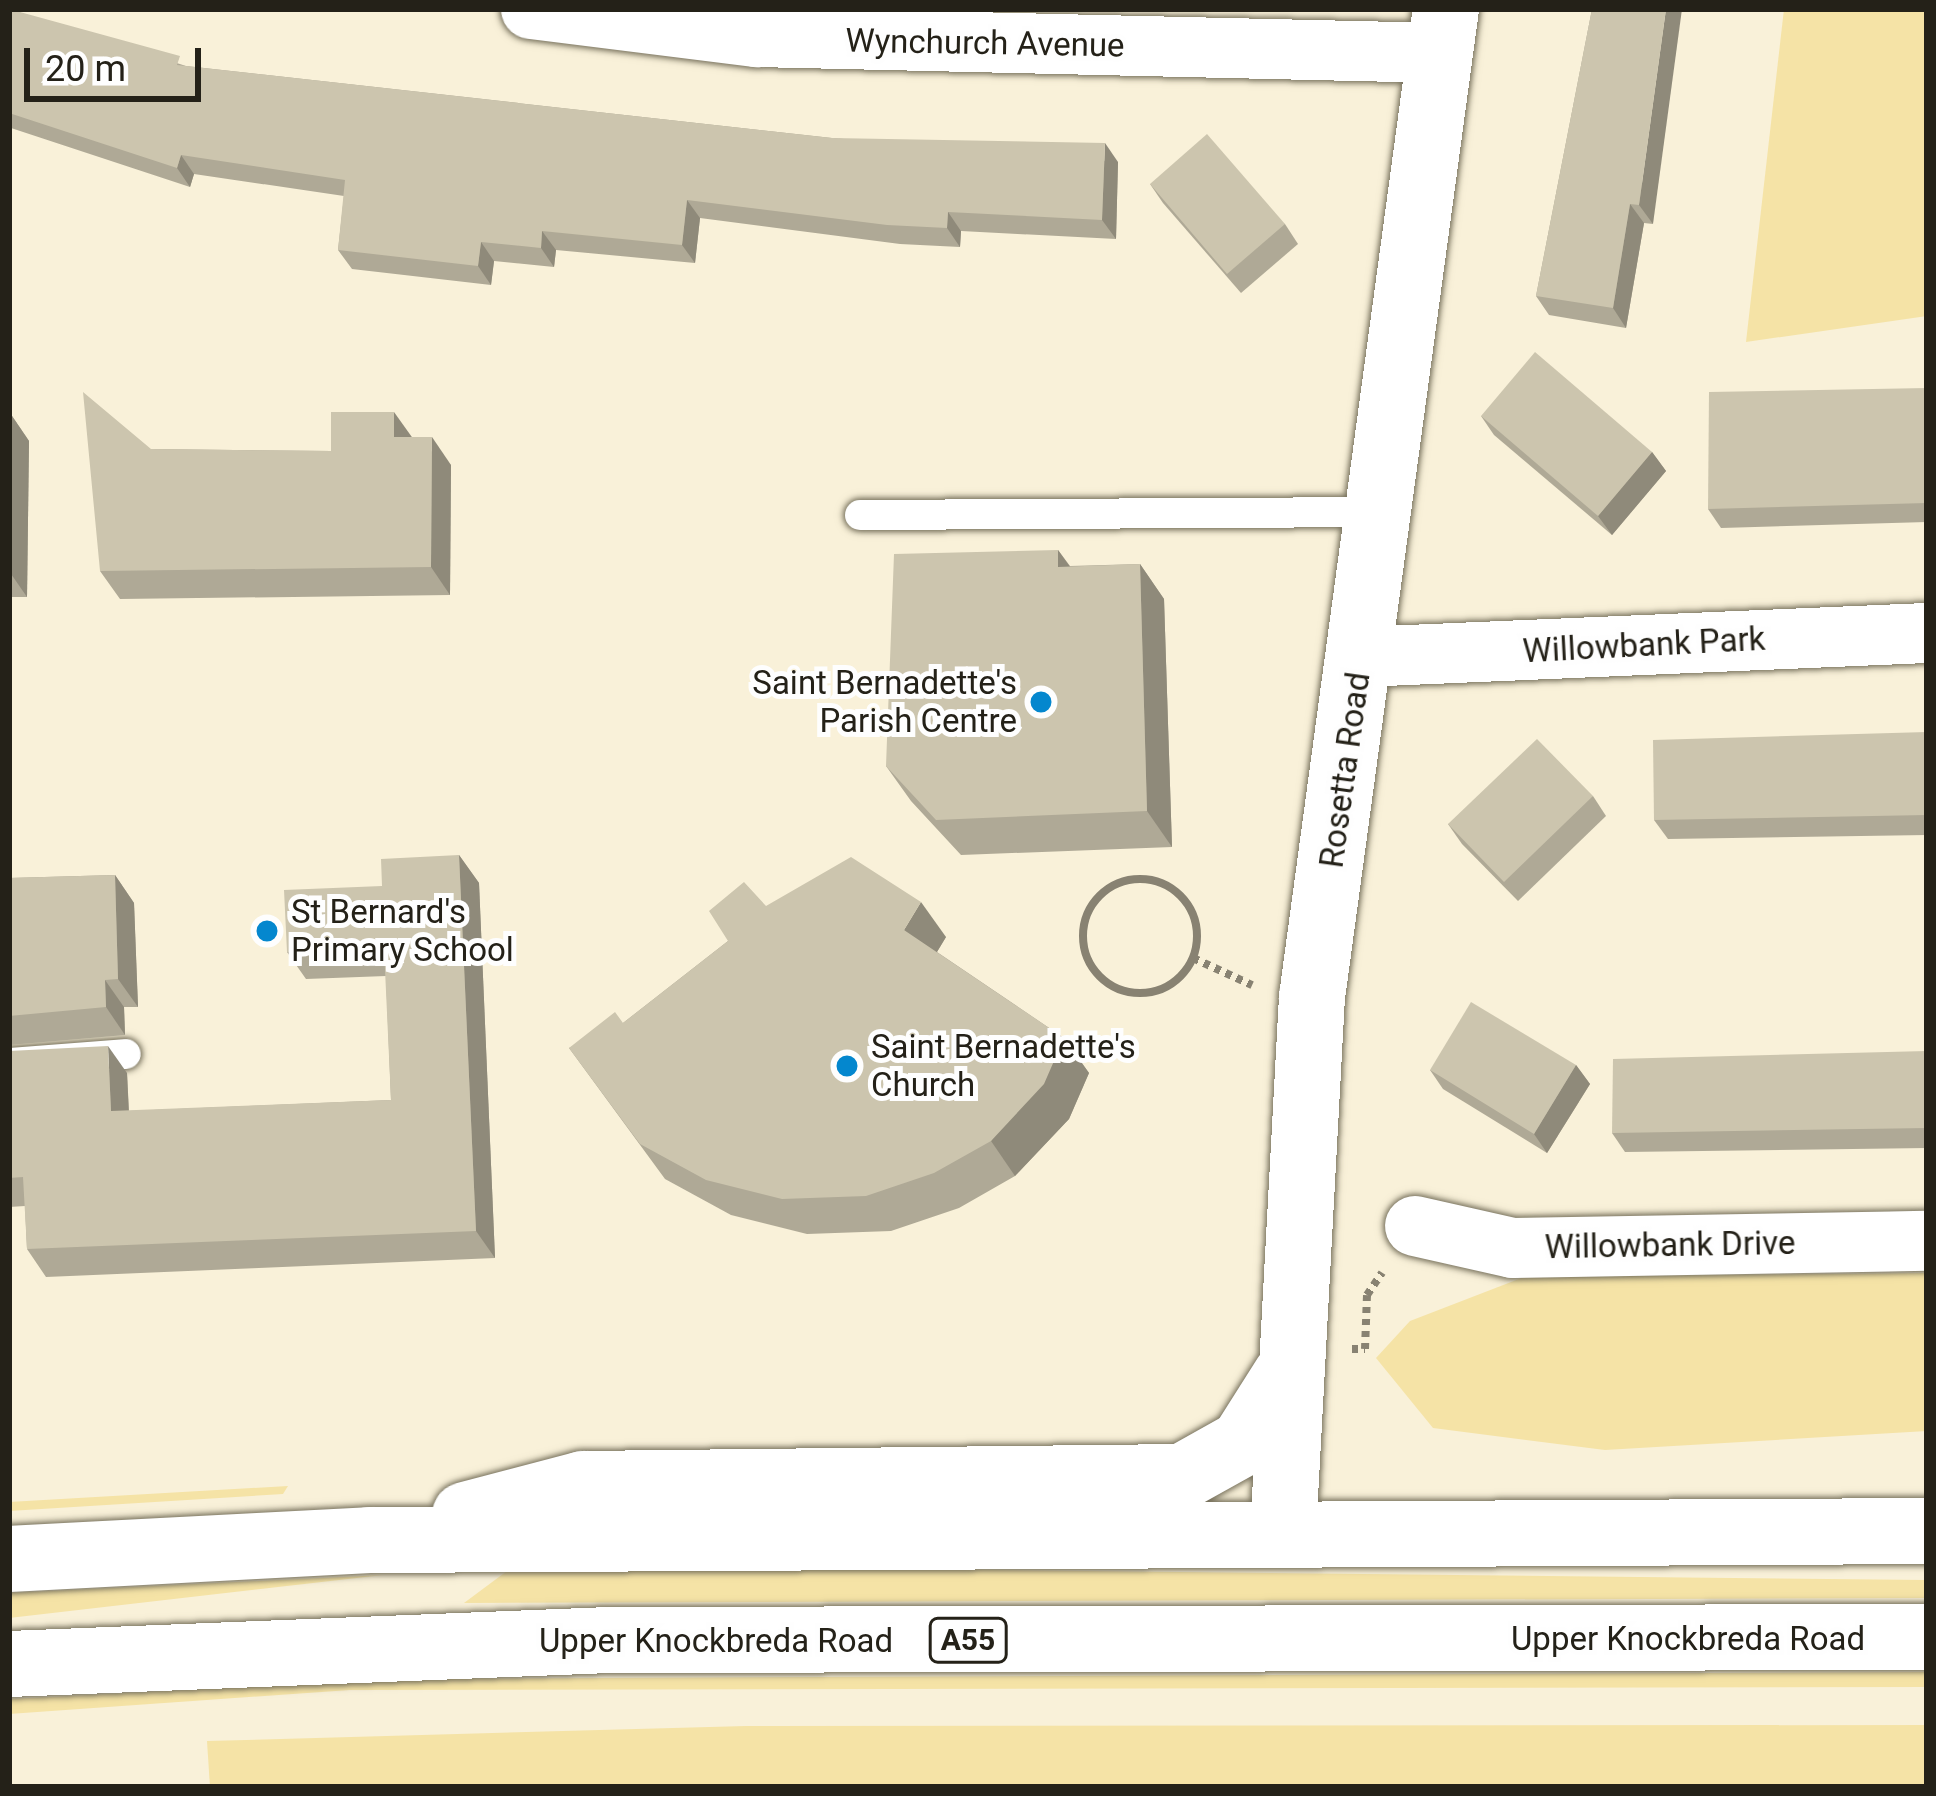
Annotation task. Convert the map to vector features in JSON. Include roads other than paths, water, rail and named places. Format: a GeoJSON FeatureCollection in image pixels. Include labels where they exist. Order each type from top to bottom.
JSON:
{"type":"FeatureCollection","features":[{"type":"Feature","properties":{"kind":"main road","name":"Rosetta Road"},"geometry":{"type":"LineString","coordinates":[[1282,1534],[1286,1375],[1312,997],[1443,31]]}},
{"type":"Feature","properties":{"kind":"main road"},"geometry":{"type":"LineString","coordinates":[[369,1540],[584,1484],[1183,1477],[1243,1443],[1286,1375]]}},
{"type":"Feature","properties":{"kind":"main road"},"geometry":{"type":"LineString","coordinates":[[9,1559],[369,1540],[1927,1531]]}},
{"type":"Feature","properties":{"kind":"main road","name":"Upper Knockbreda Road"},"geometry":{"type":"LineString","coordinates":[[9,1664],[562,1641],[1927,1637]]}},
{"type":"Feature","properties":{"kind":"street","name":"Wynchurch Avenue"},"geometry":{"type":"LineString","coordinates":[[531,9],[757,38],[1443,31]]}},
{"type":"Feature","properties":{"kind":"street","name":"Willowbank Park"},"geometry":{"type":"LineString","coordinates":[[1361,657],[1927,633]]}},
{"type":"Feature","properties":{"kind":"street","name":"Willowbank Drive"},"geometry":{"type":"LineString","coordinates":[[1415,1226],[1513,1248],[1927,1241]]}},
{"type":"Feature","properties":{"kind":"lane"},"geometry":{"type":"LineString","coordinates":[[860,515],[1379,512]]}},
{"type":"Feature","properties":{"kind":"lane"},"geometry":{"type":"LineString","coordinates":[[9,1063],[126,1054]]}},
{"type":"Feature","properties":{"kind":"place","name":"Saint Bernadette's Parish Centre"},"geometry":{"type":"Point","coordinates":[1041,702]}},
{"type":"Feature","properties":{"kind":"place","name":"St Bernard's Primary School"},"geometry":{"type":"Point","coordinates":[267,931]}},
{"type":"Feature","properties":{"kind":"place","name":"Saint Bernadette's Church"},"geometry":{"type":"Point","coordinates":[847,1066]}}]}
